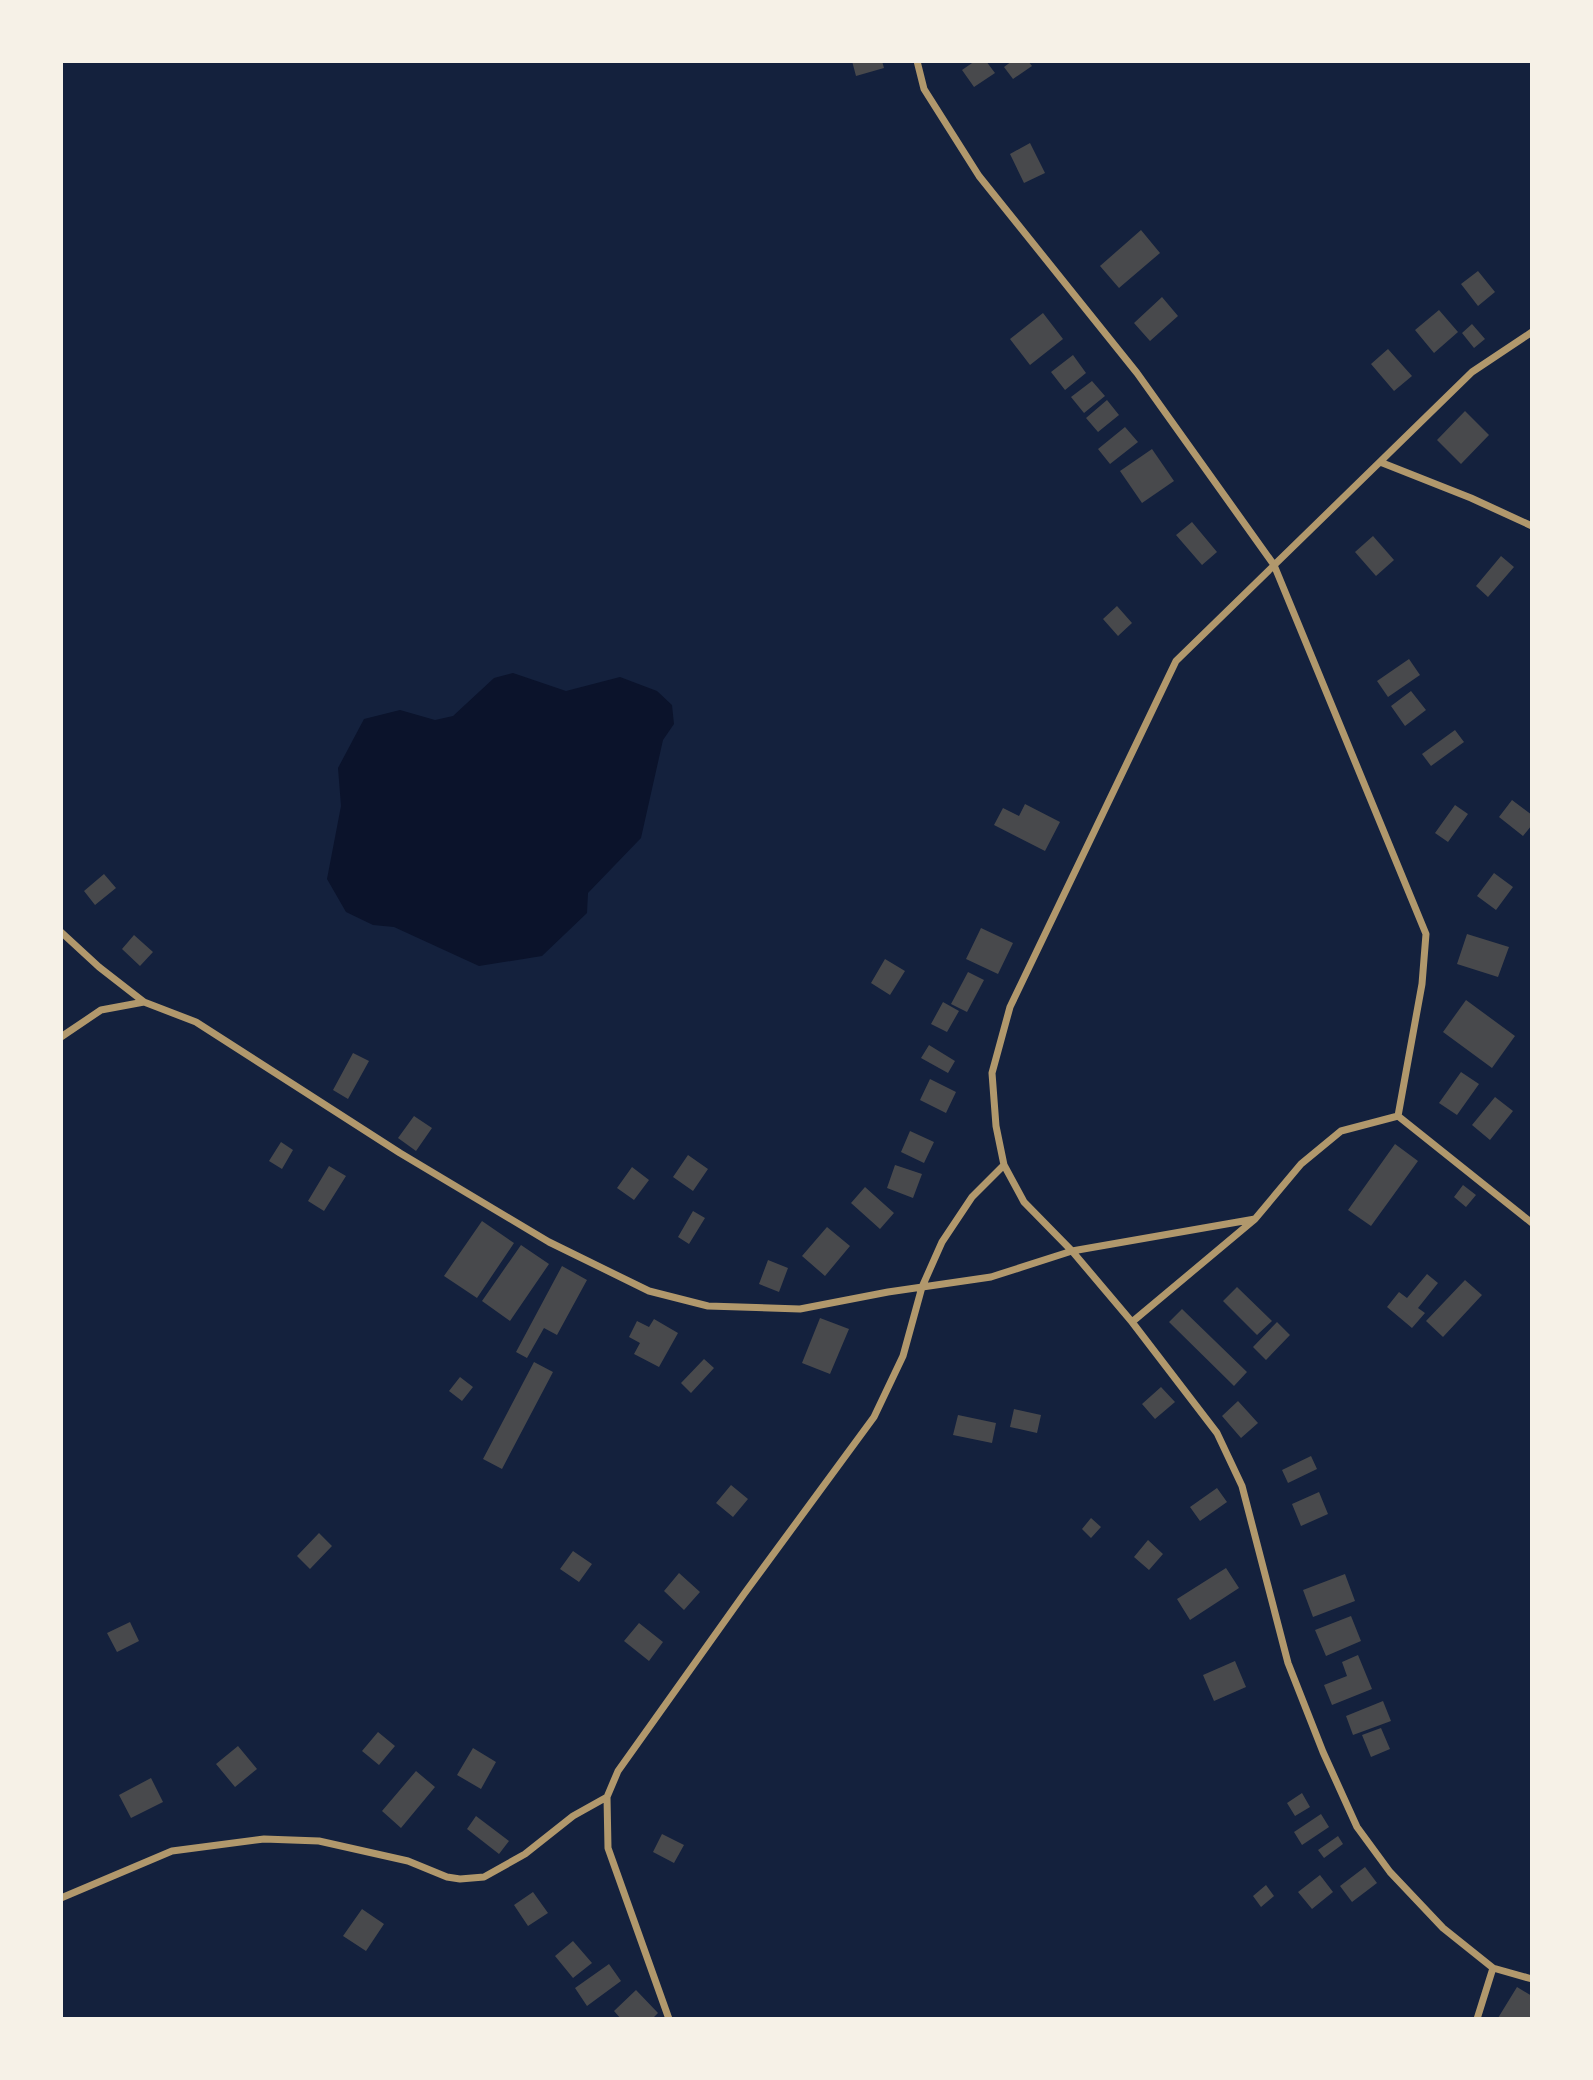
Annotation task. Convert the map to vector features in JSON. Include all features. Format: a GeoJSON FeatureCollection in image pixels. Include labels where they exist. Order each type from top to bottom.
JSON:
{"type":"FeatureCollection","features":[{"type":"Feature","properties":{"kind":"street"},"geometry":{"type":"LineString","coordinates":[[917,61],[924,89],[979,176],[1137,373],[1275,565],[1426,934],[1422,984],[1398,1116]]}},
{"type":"Feature","properties":{"kind":"street"},"geometry":{"type":"LineString","coordinates":[[1532,332],[1472,372],[1176,662],[1010,1007],[992,1073],[996,1126],[1004,1165],[1024,1202],[1072,1251],[1132,1322],[1217,1433],[1242,1486],[1288,1663],[1323,1752],[1357,1827],[1390,1872],[1443,1928],[1493,1969],[1532,1979]]}},
{"type":"Feature","properties":{"kind":"street"},"geometry":{"type":"LineString","coordinates":[[1380,462],[1471,498],[1532,526]]}},
{"type":"Feature","properties":{"kind":"street"},"geometry":{"type":"LineString","coordinates":[[61,932],[99,967],[144,1002],[196,1022],[400,1153],[549,1242],[649,1291],[708,1306],[800,1309],[991,1277],[1072,1251],[1255,1219]]}},
{"type":"Feature","properties":{"kind":"street"},"geometry":{"type":"LineString","coordinates":[[61,1037],[101,1010],[144,1002]]}},
{"type":"Feature","properties":{"kind":"street"},"geometry":{"type":"LineString","coordinates":[[1132,1322],[1255,1219],[1301,1164],[1341,1130],[1398,1116]]}},
{"type":"Feature","properties":{"kind":"street"},"geometry":{"type":"LineString","coordinates":[[1398,1116],[1532,1223]]}},
{"type":"Feature","properties":{"kind":"street"},"geometry":{"type":"LineString","coordinates":[[669,2019],[608,1848],[607,1797],[618,1770],[874,1417],[903,1356],[922,1287],[942,1242],[972,1197],[1004,1165]]}},
{"type":"Feature","properties":{"kind":"street"},"geometry":{"type":"LineString","coordinates":[[61,1898],[172,1851],[264,1839],[319,1841],[408,1861],[447,1877],[484,1877],[525,1854],[573,1816],[607,1797]]}},
{"type":"Feature","properties":{"kind":"street"},"geometry":{"type":"LineString","coordinates":[[1477,2019],[1493,1969]]}},
{"type":"Feature","properties":{"kind":"water"},"geometry":{"type":"Polygon","coordinates":[[[513,673],[566,691],[620,677],[657,691],[672,705],[674,724],[663,740],[641,838],[588,893],[587,913],[542,956],[479,966],[394,927],[373,925],[346,912],[327,879],[341,806],[338,768],[364,719],[400,710],[435,720],[453,716],[494,678],[513,673]]]}},
{"type":"Feature","properties":{"kind":"building"},"geometry":{"type":"Polygon","coordinates":[[[852,61],[882,61],[884,68],[856,76],[852,61]]]}},
{"type":"Feature","properties":{"kind":"building"},"geometry":{"type":"Polygon","coordinates":[[[975,61],[986,61],[995,73],[974,87],[962,70],[975,61]]]}},
{"type":"Feature","properties":{"kind":"building"},"geometry":{"type":"Polygon","coordinates":[[[1012,61],[1028,61],[1032,66],[1013,79],[1004,67],[1012,61]]]}},
{"type":"Feature","properties":{"kind":"building"},"geometry":{"type":"Polygon","coordinates":[[[1030,143],[1045,173],[1024,183],[1010,154],[1030,143]]]}},
{"type":"Feature","properties":{"kind":"building"},"geometry":{"type":"Polygon","coordinates":[[[1141,230],[1160,253],[1119,288],[1100,266],[1141,230]]]}},
{"type":"Feature","properties":{"kind":"building"},"geometry":{"type":"Polygon","coordinates":[[[1478,271],[1495,292],[1478,306],[1461,284],[1478,271]]]}},
{"type":"Feature","properties":{"kind":"building"},"geometry":{"type":"Polygon","coordinates":[[[1162,297],[1178,316],[1150,341],[1134,323],[1162,297]]]}},
{"type":"Feature","properties":{"kind":"building"},"geometry":{"type":"Polygon","coordinates":[[[1439,310],[1458,332],[1434,353],[1415,330],[1439,310]]]}},
{"type":"Feature","properties":{"kind":"building"},"geometry":{"type":"Polygon","coordinates":[[[1043,313],[1063,339],[1030,365],[1010,339],[1043,313]]]}},
{"type":"Feature","properties":{"kind":"building"},"geometry":{"type":"Polygon","coordinates":[[[1472,324],[1485,339],[1474,348],[1462,333],[1472,324]]]}},
{"type":"Feature","properties":{"kind":"building"},"geometry":{"type":"Polygon","coordinates":[[[1388,349],[1412,376],[1394,391],[1371,364],[1388,349]]]}},
{"type":"Feature","properties":{"kind":"building"},"geometry":{"type":"Polygon","coordinates":[[[1073,355],[1086,373],[1065,390],[1051,372],[1073,355]]]}},
{"type":"Feature","properties":{"kind":"building"},"geometry":{"type":"Polygon","coordinates":[[[1092,381],[1105,396],[1084,413],[1071,397],[1092,381]]]}},
{"type":"Feature","properties":{"kind":"building"},"geometry":{"type":"Polygon","coordinates":[[[1107,400],[1119,415],[1098,432],[1086,418],[1107,400]]]}},
{"type":"Feature","properties":{"kind":"building"},"geometry":{"type":"Polygon","coordinates":[[[1465,411],[1489,435],[1461,464],[1437,440],[1465,411]]]}},
{"type":"Feature","properties":{"kind":"building"},"geometry":{"type":"Polygon","coordinates":[[[1125,427],[1138,442],[1110,464],[1098,449],[1125,427]]]}},
{"type":"Feature","properties":{"kind":"building"},"geometry":{"type":"Polygon","coordinates":[[[1152,449],[1174,481],[1142,503],[1120,471],[1152,449]]]}},
{"type":"Feature","properties":{"kind":"building"},"geometry":{"type":"Polygon","coordinates":[[[1192,522],[1217,552],[1202,565],[1176,535],[1192,522]]]}},
{"type":"Feature","properties":{"kind":"building"},"geometry":{"type":"Polygon","coordinates":[[[1373,536],[1394,560],[1376,576],[1355,552],[1373,536]]]}},
{"type":"Feature","properties":{"kind":"building"},"geometry":{"type":"Polygon","coordinates":[[[1501,556],[1514,567],[1488,597],[1476,586],[1501,556]]]}},
{"type":"Feature","properties":{"kind":"building"},"geometry":{"type":"Polygon","coordinates":[[[1117,606],[1132,623],[1118,636],[1103,619],[1117,606]]]}},
{"type":"Feature","properties":{"kind":"building"},"geometry":{"type":"Polygon","coordinates":[[[1409,659],[1420,675],[1388,697],[1377,681],[1409,659]]]}},
{"type":"Feature","properties":{"kind":"building"},"geometry":{"type":"Polygon","coordinates":[[[1411,691],[1426,710],[1405,726],[1391,706],[1411,691]]]}},
{"type":"Feature","properties":{"kind":"building"},"geometry":{"type":"Polygon","coordinates":[[[1455,730],[1464,742],[1431,766],[1422,754],[1455,730]]]}},
{"type":"Feature","properties":{"kind":"building"},"geometry":{"type":"Polygon","coordinates":[[[1512,800],[1532,815],[1532,825],[1523,836],[1499,817],[1512,800]]]}},
{"type":"Feature","properties":{"kind":"building"},"geometry":{"type":"Polygon","coordinates":[[[1025,804],[1060,822],[1045,851],[994,825],[1003,808],[1019,816],[1025,804]]]}},
{"type":"Feature","properties":{"kind":"building"},"geometry":{"type":"Polygon","coordinates":[[[1455,805],[1468,814],[1448,842],[1435,833],[1455,805]]]}},
{"type":"Feature","properties":{"kind":"building"},"geometry":{"type":"Polygon","coordinates":[[[1494,873],[1513,887],[1496,910],[1477,896],[1494,873]]]}},
{"type":"Feature","properties":{"kind":"building"},"geometry":{"type":"Polygon","coordinates":[[[104,874],[116,888],[95,905],[84,891],[104,874]]]}},
{"type":"Feature","properties":{"kind":"building"},"geometry":{"type":"Polygon","coordinates":[[[981,928],[1013,943],[998,974],[966,959],[981,928]]]}},
{"type":"Feature","properties":{"kind":"building"},"geometry":{"type":"Polygon","coordinates":[[[1467,934],[1509,947],[1498,977],[1457,964],[1467,934]]]}},
{"type":"Feature","properties":{"kind":"building"},"geometry":{"type":"Polygon","coordinates":[[[134,935],[153,952],[140,966],[122,949],[134,935]]]}},
{"type":"Feature","properties":{"kind":"building"},"geometry":{"type":"Polygon","coordinates":[[[885,959],[905,971],[890,995],[871,983],[885,959]]]}},
{"type":"Feature","properties":{"kind":"building"},"geometry":{"type":"Polygon","coordinates":[[[968,972],[984,980],[967,1012],[951,1004],[968,972]]]}},
{"type":"Feature","properties":{"kind":"building"},"geometry":{"type":"Polygon","coordinates":[[[1466,1000],[1515,1036],[1492,1068],[1443,1032],[1466,1000]]]}},
{"type":"Feature","properties":{"kind":"building"},"geometry":{"type":"Polygon","coordinates":[[[943,1002],[959,1011],[947,1032],[931,1024],[943,1002]]]}},
{"type":"Feature","properties":{"kind":"building"},"geometry":{"type":"Polygon","coordinates":[[[929,1045],[955,1061],[948,1073],[921,1058],[929,1045]]]}},
{"type":"Feature","properties":{"kind":"building"},"geometry":{"type":"Polygon","coordinates":[[[353,1053],[369,1061],[348,1099],[333,1090],[353,1053]]]}},
{"type":"Feature","properties":{"kind":"building"},"geometry":{"type":"Polygon","coordinates":[[[1461,1072],[1479,1084],[1457,1115],[1439,1103],[1461,1072]]]}},
{"type":"Feature","properties":{"kind":"building"},"geometry":{"type":"Polygon","coordinates":[[[930,1079],[956,1092],[946,1113],[920,1100],[930,1079]]]}},
{"type":"Feature","properties":{"kind":"building"},"geometry":{"type":"Polygon","coordinates":[[[1495,1097],[1513,1111],[1490,1140],[1472,1125],[1495,1097]]]}},
{"type":"Feature","properties":{"kind":"building"},"geometry":{"type":"Polygon","coordinates":[[[414,1116],[432,1128],[416,1151],[398,1138],[414,1116]]]}},
{"type":"Feature","properties":{"kind":"building"},"geometry":{"type":"Polygon","coordinates":[[[910,1131],[934,1142],[924,1163],[901,1152],[910,1131]]]}},
{"type":"Feature","properties":{"kind":"building"},"geometry":{"type":"Polygon","coordinates":[[[281,1142],[293,1150],[282,1169],[269,1161],[281,1142]]]}},
{"type":"Feature","properties":{"kind":"building"},"geometry":{"type":"Polygon","coordinates":[[[1395,1144],[1418,1161],[1371,1226],[1348,1210],[1395,1144]]]}},
{"type":"Feature","properties":{"kind":"building"},"geometry":{"type":"Polygon","coordinates":[[[688,1155],[708,1169],[693,1191],[673,1177],[688,1155]]]}},
{"type":"Feature","properties":{"kind":"building"},"geometry":{"type":"Polygon","coordinates":[[[895,1165],[922,1174],[913,1198],[887,1188],[895,1165]]]}},
{"type":"Feature","properties":{"kind":"building"},"geometry":{"type":"Polygon","coordinates":[[[329,1166],[346,1176],[324,1211],[308,1201],[329,1166]]]}},
{"type":"Feature","properties":{"kind":"building"},"geometry":{"type":"Polygon","coordinates":[[[632,1167],[649,1180],[634,1200],[617,1188],[632,1167]]]}},
{"type":"Feature","properties":{"kind":"building"},"geometry":{"type":"Polygon","coordinates":[[[1463,1185],[1476,1195],[1466,1207],[1454,1197],[1463,1185]]]}},
{"type":"Feature","properties":{"kind":"building"},"geometry":{"type":"Polygon","coordinates":[[[865,1187],[894,1213],[880,1229],[851,1203],[865,1187]]]}},
{"type":"Feature","properties":{"kind":"building"},"geometry":{"type":"Polygon","coordinates":[[[693,1211],[705,1218],[689,1244],[678,1237],[693,1211]]]}},
{"type":"Feature","properties":{"kind":"building"},"geometry":{"type":"Polygon","coordinates":[[[482,1221],[514,1243],[477,1298],[444,1276],[482,1221]]]}},
{"type":"Feature","properties":{"kind":"building"},"geometry":{"type":"Polygon","coordinates":[[[827,1227],[850,1246],[825,1276],[802,1256],[827,1227]]]}},
{"type":"Feature","properties":{"kind":"building"},"geometry":{"type":"Polygon","coordinates":[[[521,1245],[549,1264],[510,1321],[482,1301],[521,1245]]]}},
{"type":"Feature","properties":{"kind":"building"},"geometry":{"type":"Polygon","coordinates":[[[768,1260],[788,1268],[779,1292],[759,1284],[768,1260]]]}},
{"type":"Feature","properties":{"kind":"building"},"geometry":{"type":"Polygon","coordinates":[[[562,1266],[587,1280],[557,1335],[544,1328],[527,1358],[516,1352],[562,1266]]]}},
{"type":"Feature","properties":{"kind":"building"},"geometry":{"type":"Polygon","coordinates":[[[1427,1274],[1438,1283],[1418,1308],[1425,1313],[1412,1328],[1387,1307],[1399,1292],[1407,1298],[1427,1274]]]}},
{"type":"Feature","properties":{"kind":"building"},"geometry":{"type":"Polygon","coordinates":[[[1465,1280],[1482,1295],[1443,1337],[1426,1321],[1465,1280]]]}},
{"type":"Feature","properties":{"kind":"building"},"geometry":{"type":"Polygon","coordinates":[[[1237,1287],[1272,1321],[1257,1335],[1223,1301],[1237,1287]]]}},
{"type":"Feature","properties":{"kind":"building"},"geometry":{"type":"Polygon","coordinates":[[[1182,1309],[1247,1372],[1234,1386],[1169,1322],[1182,1309]]]}},
{"type":"Feature","properties":{"kind":"building"},"geometry":{"type":"Polygon","coordinates":[[[820,1318],[849,1329],[830,1374],[802,1363],[820,1318]]]}},
{"type":"Feature","properties":{"kind":"building"},"geometry":{"type":"Polygon","coordinates":[[[654,1319],[678,1333],[659,1367],[634,1354],[640,1343],[629,1337],[637,1321],[649,1327],[654,1319]]]}},
{"type":"Feature","properties":{"kind":"building"},"geometry":{"type":"Polygon","coordinates":[[[1277,1322],[1290,1335],[1266,1360],[1253,1347],[1277,1322]]]}},
{"type":"Feature","properties":{"kind":"building"},"geometry":{"type":"Polygon","coordinates":[[[704,1359],[714,1368],[691,1393],[681,1383],[704,1359]]]}},
{"type":"Feature","properties":{"kind":"building"},"geometry":{"type":"Polygon","coordinates":[[[534,1362],[553,1372],[502,1469],[483,1459],[534,1362]]]}},
{"type":"Feature","properties":{"kind":"building"},"geometry":{"type":"Polygon","coordinates":[[[460,1377],[473,1387],[462,1401],[449,1391],[460,1377]]]}},
{"type":"Feature","properties":{"kind":"building"},"geometry":{"type":"Polygon","coordinates":[[[1161,1387],[1175,1402],[1155,1419],[1142,1404],[1161,1387]]]}},
{"type":"Feature","properties":{"kind":"building"},"geometry":{"type":"Polygon","coordinates":[[[1238,1401],[1258,1423],[1241,1438],[1222,1416],[1238,1401]]]}},
{"type":"Feature","properties":{"kind":"building"},"geometry":{"type":"Polygon","coordinates":[[[1014,1409],[1041,1415],[1037,1433],[1010,1427],[1014,1409]]]}},
{"type":"Feature","properties":{"kind":"building"},"geometry":{"type":"Polygon","coordinates":[[[958,1415],[996,1423],[992,1443],[953,1435],[958,1415]]]}},
{"type":"Feature","properties":{"kind":"building"},"geometry":{"type":"Polygon","coordinates":[[[1311,1456],[1317,1469],[1288,1483],[1282,1470],[1311,1456]]]}},
{"type":"Feature","properties":{"kind":"building"},"geometry":{"type":"Polygon","coordinates":[[[731,1485],[748,1499],[733,1517],[716,1503],[731,1485]]]}},
{"type":"Feature","properties":{"kind":"building"},"geometry":{"type":"Polygon","coordinates":[[[1217,1488],[1227,1502],[1200,1521],[1190,1507],[1217,1488]]]}},
{"type":"Feature","properties":{"kind":"building"},"geometry":{"type":"Polygon","coordinates":[[[1319,1492],[1328,1514],[1301,1526],[1292,1504],[1319,1492]]]}},
{"type":"Feature","properties":{"kind":"building"},"geometry":{"type":"Polygon","coordinates":[[[1091,1518],[1101,1527],[1091,1538],[1082,1529],[1091,1518]]]}},
{"type":"Feature","properties":{"kind":"building"},"geometry":{"type":"Polygon","coordinates":[[[319,1533],[332,1546],[310,1569],[297,1556],[319,1533]]]}},
{"type":"Feature","properties":{"kind":"building"},"geometry":{"type":"Polygon","coordinates":[[[1148,1540],[1163,1554],[1149,1570],[1134,1557],[1148,1540]]]}},
{"type":"Feature","properties":{"kind":"building"},"geometry":{"type":"Polygon","coordinates":[[[573,1551],[592,1564],[579,1582],[560,1569],[573,1551]]]}},
{"type":"Feature","properties":{"kind":"building"},"geometry":{"type":"Polygon","coordinates":[[[1226,1568],[1239,1588],[1190,1620],[1177,1599],[1226,1568]]]}},
{"type":"Feature","properties":{"kind":"building"},"geometry":{"type":"Polygon","coordinates":[[[679,1573],[700,1592],[684,1610],[664,1591],[679,1573]]]}},
{"type":"Feature","properties":{"kind":"building"},"geometry":{"type":"Polygon","coordinates":[[[1345,1574],[1355,1601],[1313,1617],[1303,1590],[1345,1574]]]}},
{"type":"Feature","properties":{"kind":"building"},"geometry":{"type":"Polygon","coordinates":[[[1351,1616],[1361,1641],[1326,1656],[1315,1630],[1351,1616]]]}},
{"type":"Feature","properties":{"kind":"building"},"geometry":{"type":"Polygon","coordinates":[[[130,1622],[139,1641],[117,1652],[107,1633],[130,1622]]]}},
{"type":"Feature","properties":{"kind":"building"},"geometry":{"type":"Polygon","coordinates":[[[639,1623],[663,1642],[649,1661],[624,1641],[639,1623]]]}},
{"type":"Feature","properties":{"kind":"building"},"geometry":{"type":"Polygon","coordinates":[[[1358,1655],[1372,1689],[1332,1705],[1324,1685],[1347,1676],[1342,1662],[1358,1655]]]}},
{"type":"Feature","properties":{"kind":"building"},"geometry":{"type":"Polygon","coordinates":[[[1235,1661],[1246,1687],[1214,1701],[1203,1675],[1235,1661]]]}},
{"type":"Feature","properties":{"kind":"building"},"geometry":{"type":"Polygon","coordinates":[[[1383,1701],[1391,1721],[1353,1735],[1346,1716],[1383,1701]]]}},
{"type":"Feature","properties":{"kind":"building"},"geometry":{"type":"Polygon","coordinates":[[[1381,1728],[1390,1749],[1371,1757],[1362,1735],[1381,1728]]]}},
{"type":"Feature","properties":{"kind":"building"},"geometry":{"type":"Polygon","coordinates":[[[378,1732],[395,1746],[379,1765],[362,1751],[378,1732]]]}},
{"type":"Feature","properties":{"kind":"building"},"geometry":{"type":"Polygon","coordinates":[[[238,1746],[257,1769],[235,1787],[216,1764],[238,1746]]]}},
{"type":"Feature","properties":{"kind":"building"},"geometry":{"type":"Polygon","coordinates":[[[473,1748],[496,1762],[481,1789],[457,1775],[473,1748]]]}},
{"type":"Feature","properties":{"kind":"building"},"geometry":{"type":"Polygon","coordinates":[[[416,1771],[435,1787],[401,1828],[382,1811],[416,1771]]]}},
{"type":"Feature","properties":{"kind":"building"},"geometry":{"type":"Polygon","coordinates":[[[151,1778],[163,1802],[131,1818],[119,1795],[151,1778]]]}},
{"type":"Feature","properties":{"kind":"building"},"geometry":{"type":"Polygon","coordinates":[[[1302,1793],[1310,1807],[1295,1816],[1287,1803],[1302,1793]]]}},
{"type":"Feature","properties":{"kind":"building"},"geometry":{"type":"Polygon","coordinates":[[[1321,1814],[1329,1827],[1302,1845],[1294,1832],[1321,1814]]]}},
{"type":"Feature","properties":{"kind":"building"},"geometry":{"type":"Polygon","coordinates":[[[476,1816],[509,1841],[499,1854],[467,1829],[476,1816]]]}},
{"type":"Feature","properties":{"kind":"building"},"geometry":{"type":"Polygon","coordinates":[[[662,1834],[684,1845],[674,1863],[653,1852],[662,1834]]]}},
{"type":"Feature","properties":{"kind":"building"},"geometry":{"type":"Polygon","coordinates":[[[1338,1836],[1343,1844],[1324,1858],[1318,1850],[1338,1836]]]}},
{"type":"Feature","properties":{"kind":"building"},"geometry":{"type":"Polygon","coordinates":[[[1365,1867],[1377,1883],[1352,1902],[1340,1886],[1365,1867]]]}},
{"type":"Feature","properties":{"kind":"building"},"geometry":{"type":"Polygon","coordinates":[[[1320,1875],[1333,1892],[1312,1909],[1298,1892],[1320,1875]]]}},
{"type":"Feature","properties":{"kind":"building"},"geometry":{"type":"Polygon","coordinates":[[[1266,1885],[1274,1896],[1261,1907],[1253,1896],[1266,1885]]]}},
{"type":"Feature","properties":{"kind":"building"},"geometry":{"type":"Polygon","coordinates":[[[533,1892],[548,1913],[528,1926],[514,1905],[533,1892]]]}},
{"type":"Feature","properties":{"kind":"building"},"geometry":{"type":"Polygon","coordinates":[[[362,1909],[384,1924],[366,1951],[343,1936],[362,1909]]]}},
{"type":"Feature","properties":{"kind":"building"},"geometry":{"type":"Polygon","coordinates":[[[573,1941],[592,1963],[573,1978],[555,1956],[573,1941]]]}},
{"type":"Feature","properties":{"kind":"building"},"geometry":{"type":"Polygon","coordinates":[[[609,1964],[621,1981],[587,2006],[575,1988],[609,1964]]]}},
{"type":"Feature","properties":{"kind":"building"},"geometry":{"type":"Polygon","coordinates":[[[1517,1987],[1532,1996],[1532,2019],[1498,2018],[1517,1987]]]}},
{"type":"Feature","properties":{"kind":"building"},"geometry":{"type":"Polygon","coordinates":[[[636,1990],[658,2013],[652,2019],[621,2019],[614,2011],[636,1990]]]}}]}
